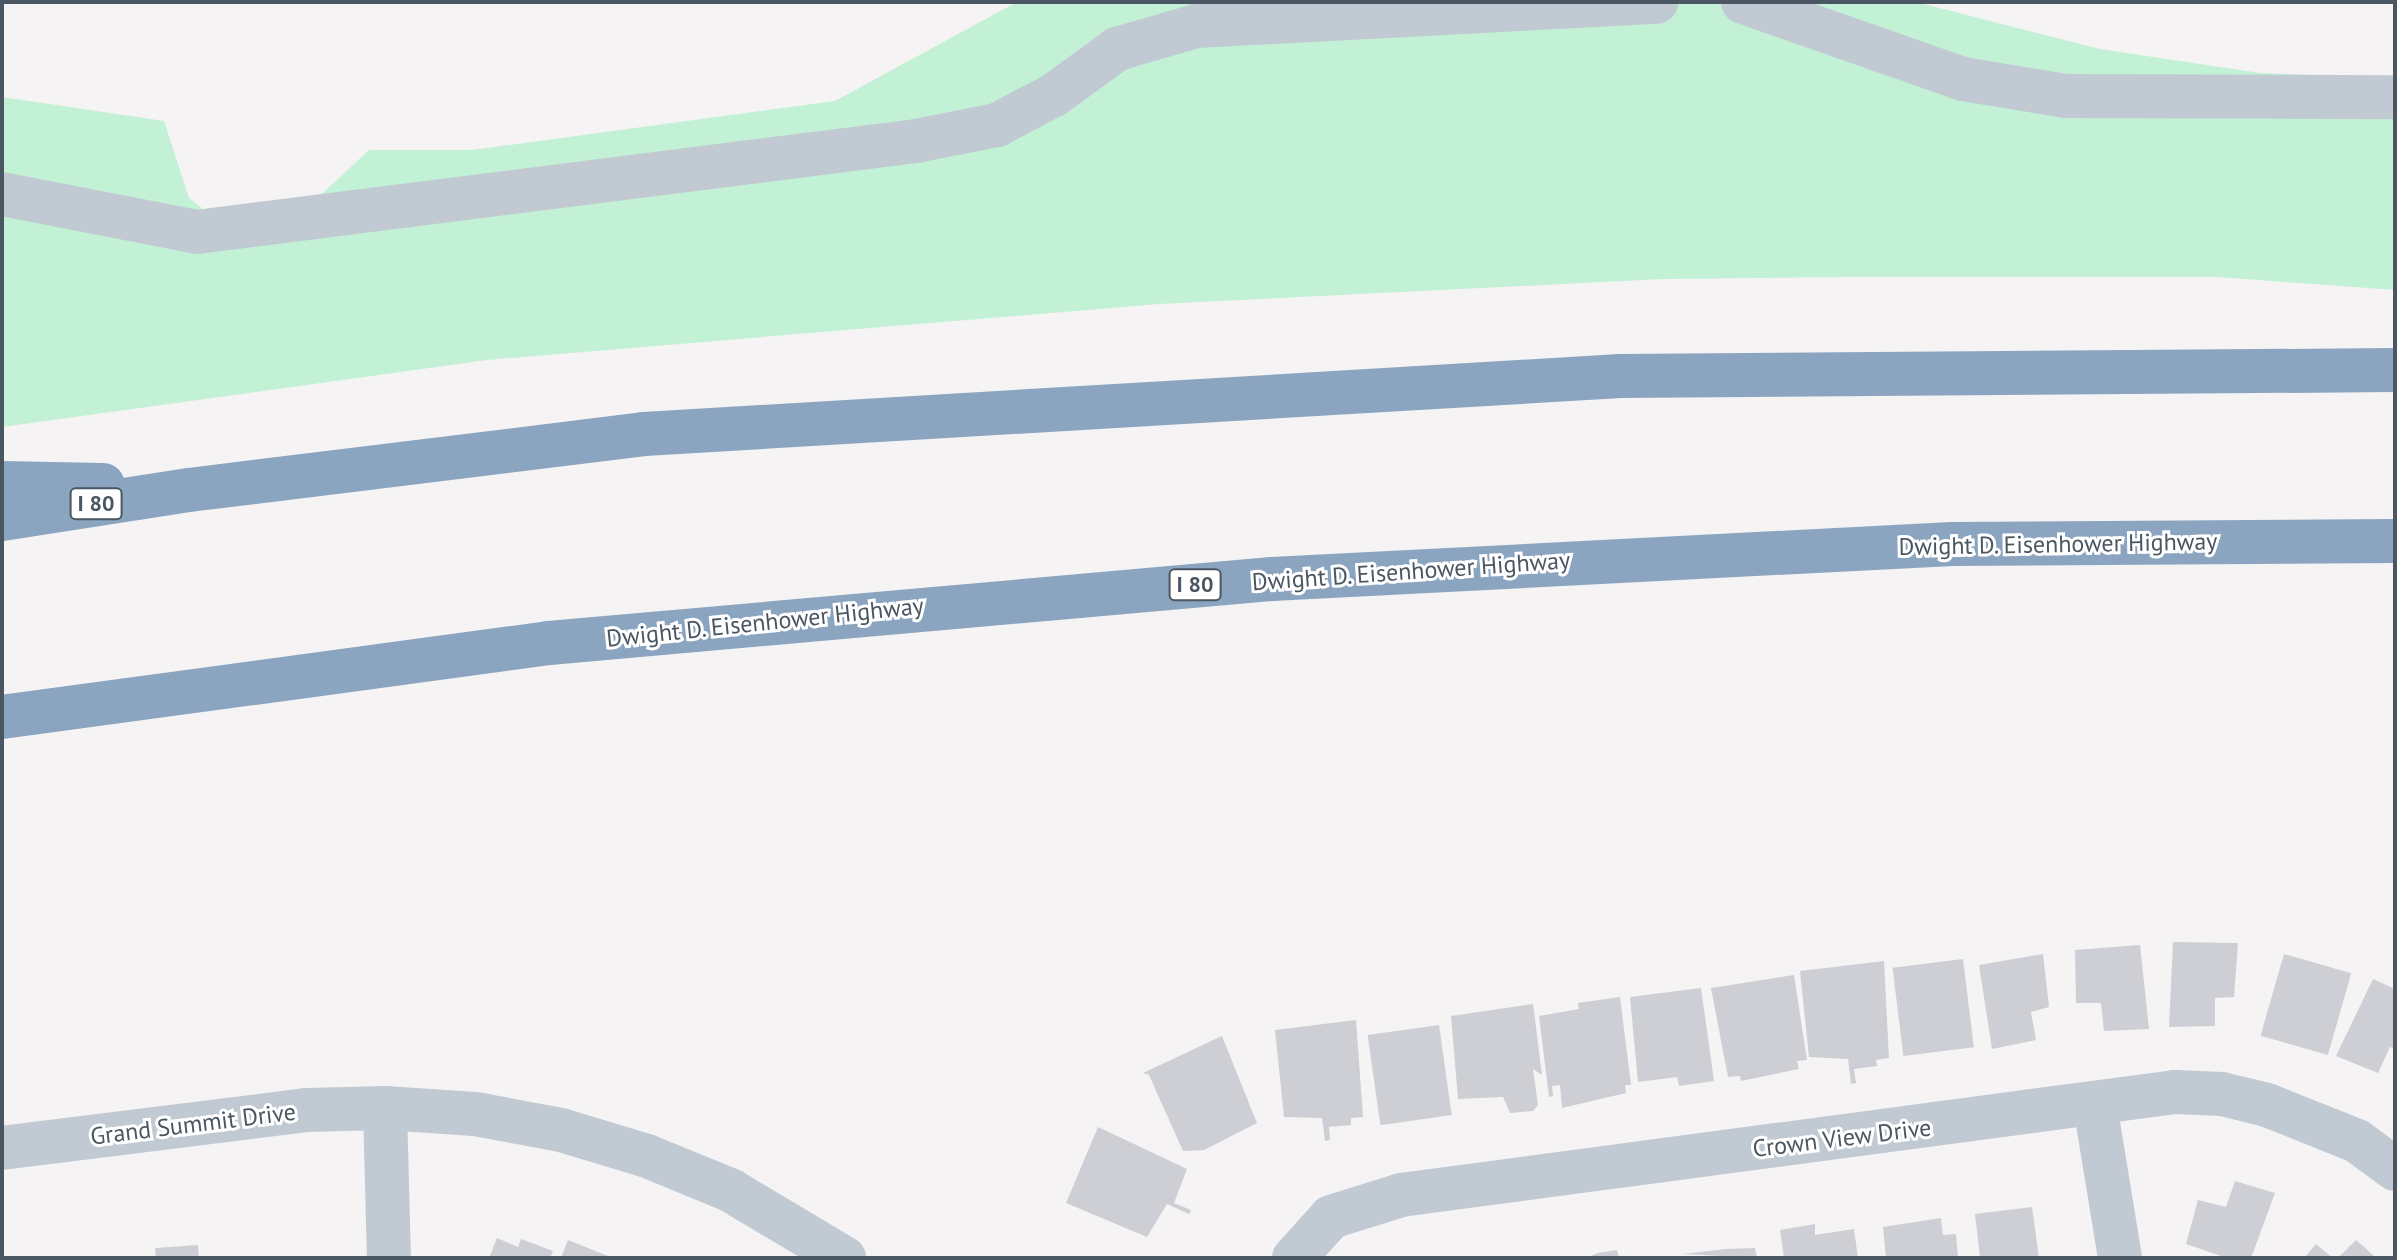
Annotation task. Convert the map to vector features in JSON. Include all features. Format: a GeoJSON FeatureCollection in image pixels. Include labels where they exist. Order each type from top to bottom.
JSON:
{"type":"FeatureCollection","features":[{"type":"Feature","properties":{"kind":"highway","name":"I 80"},"geometry":{"type":"LineString","coordinates":[[2,519],[189,490],[644,434],[1620,376],[2395,370]]}},
{"type":"Feature","properties":{"kind":"highway"},"geometry":{"type":"LineString","coordinates":[[2,483],[189,490]]}},
{"type":"Feature","properties":{"kind":"highway","name":"Dwight D. Eisenhower Highway"},"geometry":{"type":"LineString","coordinates":[[2,717],[549,643],[1272,579],[1952,544],[2395,541]]}},
{"type":"Feature","properties":{"kind":"street"},"geometry":{"type":"LineString","coordinates":[[2,194],[197,232],[916,141],[984,128],[1054,95],[1117,49],[1196,26],[1656,2]]}},
{"type":"Feature","properties":{"kind":"street"},"geometry":{"type":"LineString","coordinates":[[1743,2],[1963,79],[2066,96],[2395,97]]}},
{"type":"Feature","properties":{"kind":"street","name":"Crown View Drive"},"geometry":{"type":"LineString","coordinates":[[1294,1258],[1331,1217],[1401,1195],[2175,1092],[2222,1094],[2317,1123],[2357,1141],[2395,1169]]}},
{"type":"Feature","properties":{"kind":"street"},"geometry":{"type":"LineString","coordinates":[[2095,1105],[2120,1258]]}},
{"type":"Feature","properties":{"kind":"street"},"geometry":{"type":"LineString","coordinates":[[385,1108],[389,1258]]}},
{"type":"Feature","properties":{"kind":"street","name":"Grand Summit Drive"},"geometry":{"type":"LineString","coordinates":[[2,1148],[306,1110],[385,1108],[475,1114],[561,1130],[647,1156],[730,1190],[844,1258]]}},
{"type":"Feature","properties":{"kind":"green space"},"geometry":{"type":"Polygon","coordinates":[[[1017,2],[1916,2],[2100,49],[2260,73],[2395,78],[2395,290],[2218,277],[1663,279],[1159,304],[487,360],[2,427],[2,97],[164,121],[189,198],[203,209],[321,195],[369,150],[472,150],[835,101],[1017,2]]]}},
{"type":"Feature","properties":{"kind":"building"},"geometry":{"type":"Polygon","coordinates":[[[2173,942],[2238,943],[2234,997],[2215,998],[2215,1026],[2169,1027],[2173,942]]]}},
{"type":"Feature","properties":{"kind":"building"},"geometry":{"type":"Polygon","coordinates":[[[2140,945],[2149,1029],[2104,1031],[2101,1003],[2076,1003],[2075,950],[2140,945]]]}},
{"type":"Feature","properties":{"kind":"building"},"geometry":{"type":"Polygon","coordinates":[[[2043,954],[2049,1007],[2031,1012],[2036,1040],[1992,1049],[1979,965],[2043,954]]]}},
{"type":"Feature","properties":{"kind":"building"},"geometry":{"type":"Polygon","coordinates":[[[2284,954],[2351,973],[2328,1055],[2261,1036],[2284,954]]]}},
{"type":"Feature","properties":{"kind":"building"},"geometry":{"type":"Polygon","coordinates":[[[1963,959],[1974,1047],[1903,1056],[1893,968],[1963,959]]]}},
{"type":"Feature","properties":{"kind":"building"},"geometry":{"type":"Polygon","coordinates":[[[1884,961],[1889,1058],[1876,1060],[1877,1066],[1854,1069],[1856,1083],[1851,1084],[1848,1059],[1809,1057],[1800,971],[1884,961]]]}},
{"type":"Feature","properties":{"kind":"building"},"geometry":{"type":"Polygon","coordinates":[[[1794,975],[1807,1060],[1797,1061],[1799,1069],[1741,1081],[1740,1076],[1728,1077],[1711,988],[1794,975]]]}},
{"type":"Feature","properties":{"kind":"building"},"geometry":{"type":"Polygon","coordinates":[[[2373,979],[2395,989],[2395,1049],[2390,1047],[2378,1073],[2336,1056],[2373,979]]]}},
{"type":"Feature","properties":{"kind":"building"},"geometry":{"type":"Polygon","coordinates":[[[1701,988],[1714,1081],[1679,1086],[1677,1077],[1638,1082],[1630,997],[1701,988]]]}},
{"type":"Feature","properties":{"kind":"building"},"geometry":{"type":"Polygon","coordinates":[[[1620,997],[1631,1085],[1625,1085],[1626,1093],[1562,1108],[1560,1085],[1552,1086],[1553,1096],[1549,1097],[1539,1016],[1579,1009],[1578,1003],[1620,997]]]}},
{"type":"Feature","properties":{"kind":"building"},"geometry":{"type":"Polygon","coordinates":[[[1533,1004],[1542,1075],[1533,1069],[1538,1105],[1533,1111],[1510,1113],[1503,1097],[1458,1099],[1451,1016],[1533,1004]]]}},
{"type":"Feature","properties":{"kind":"building"},"geometry":{"type":"Polygon","coordinates":[[[1356,1020],[1363,1117],[1351,1118],[1351,1125],[1329,1127],[1330,1140],[1325,1141],[1322,1118],[1284,1117],[1275,1030],[1356,1020]]]}},
{"type":"Feature","properties":{"kind":"building"},"geometry":{"type":"Polygon","coordinates":[[[1439,1025],[1452,1115],[1380,1125],[1368,1035],[1439,1025]]]}},
{"type":"Feature","properties":{"kind":"building"},"geometry":{"type":"Polygon","coordinates":[[[1222,1036],[1257,1123],[1204,1150],[1183,1151],[1149,1075],[1143,1073],[1222,1036]]]}},
{"type":"Feature","properties":{"kind":"building"},"geometry":{"type":"Polygon","coordinates":[[[1098,1127],[1187,1169],[1174,1203],[1191,1210],[1189,1214],[1167,1204],[1147,1237],[1066,1203],[1098,1127]]]}},
{"type":"Feature","properties":{"kind":"building"},"geometry":{"type":"Polygon","coordinates":[[[2235,1181],[2275,1193],[2251,1258],[2227,1258],[2186,1244],[2198,1200],[2226,1207],[2235,1181]]]}},
{"type":"Feature","properties":{"kind":"building"},"geometry":{"type":"Polygon","coordinates":[[[2032,1207],[2039,1258],[1980,1258],[1975,1214],[2032,1207]]]}},
{"type":"Feature","properties":{"kind":"building"},"geometry":{"type":"Polygon","coordinates":[[[1941,1218],[1943,1235],[1956,1234],[1958,1258],[1886,1258],[1883,1227],[1941,1218]]]}},
{"type":"Feature","properties":{"kind":"building"},"geometry":{"type":"Polygon","coordinates":[[[1815,1224],[1815,1235],[1854,1229],[1858,1258],[1784,1258],[1780,1230],[1815,1224]]]}},
{"type":"Feature","properties":{"kind":"building"},"geometry":{"type":"Polygon","coordinates":[[[497,1238],[518,1247],[521,1239],[553,1251],[550,1258],[489,1258],[497,1238]]]}},
{"type":"Feature","properties":{"kind":"building"},"geometry":{"type":"Polygon","coordinates":[[[568,1240],[613,1258],[561,1258],[568,1240]]]}},
{"type":"Feature","properties":{"kind":"building"},"geometry":{"type":"Polygon","coordinates":[[[2356,1240],[2362,1245],[2376,1258],[2338,1258],[2356,1240]]]}},
{"type":"Feature","properties":{"kind":"building"},"geometry":{"type":"Polygon","coordinates":[[[2316,1244],[2333,1258],[2304,1258],[2316,1244]]]}},
{"type":"Feature","properties":{"kind":"building"},"geometry":{"type":"Polygon","coordinates":[[[198,1245],[199,1258],[156,1258],[155,1248],[198,1245]]]}},
{"type":"Feature","properties":{"kind":"building"},"geometry":{"type":"Polygon","coordinates":[[[1755,1248],[1757,1258],[1683,1254],[1726,1249],[1755,1248]]]}},
{"type":"Feature","properties":{"kind":"building"},"geometry":{"type":"Polygon","coordinates":[[[1617,1250],[1619,1258],[1586,1258],[1598,1253],[1617,1250]]]}}]}
